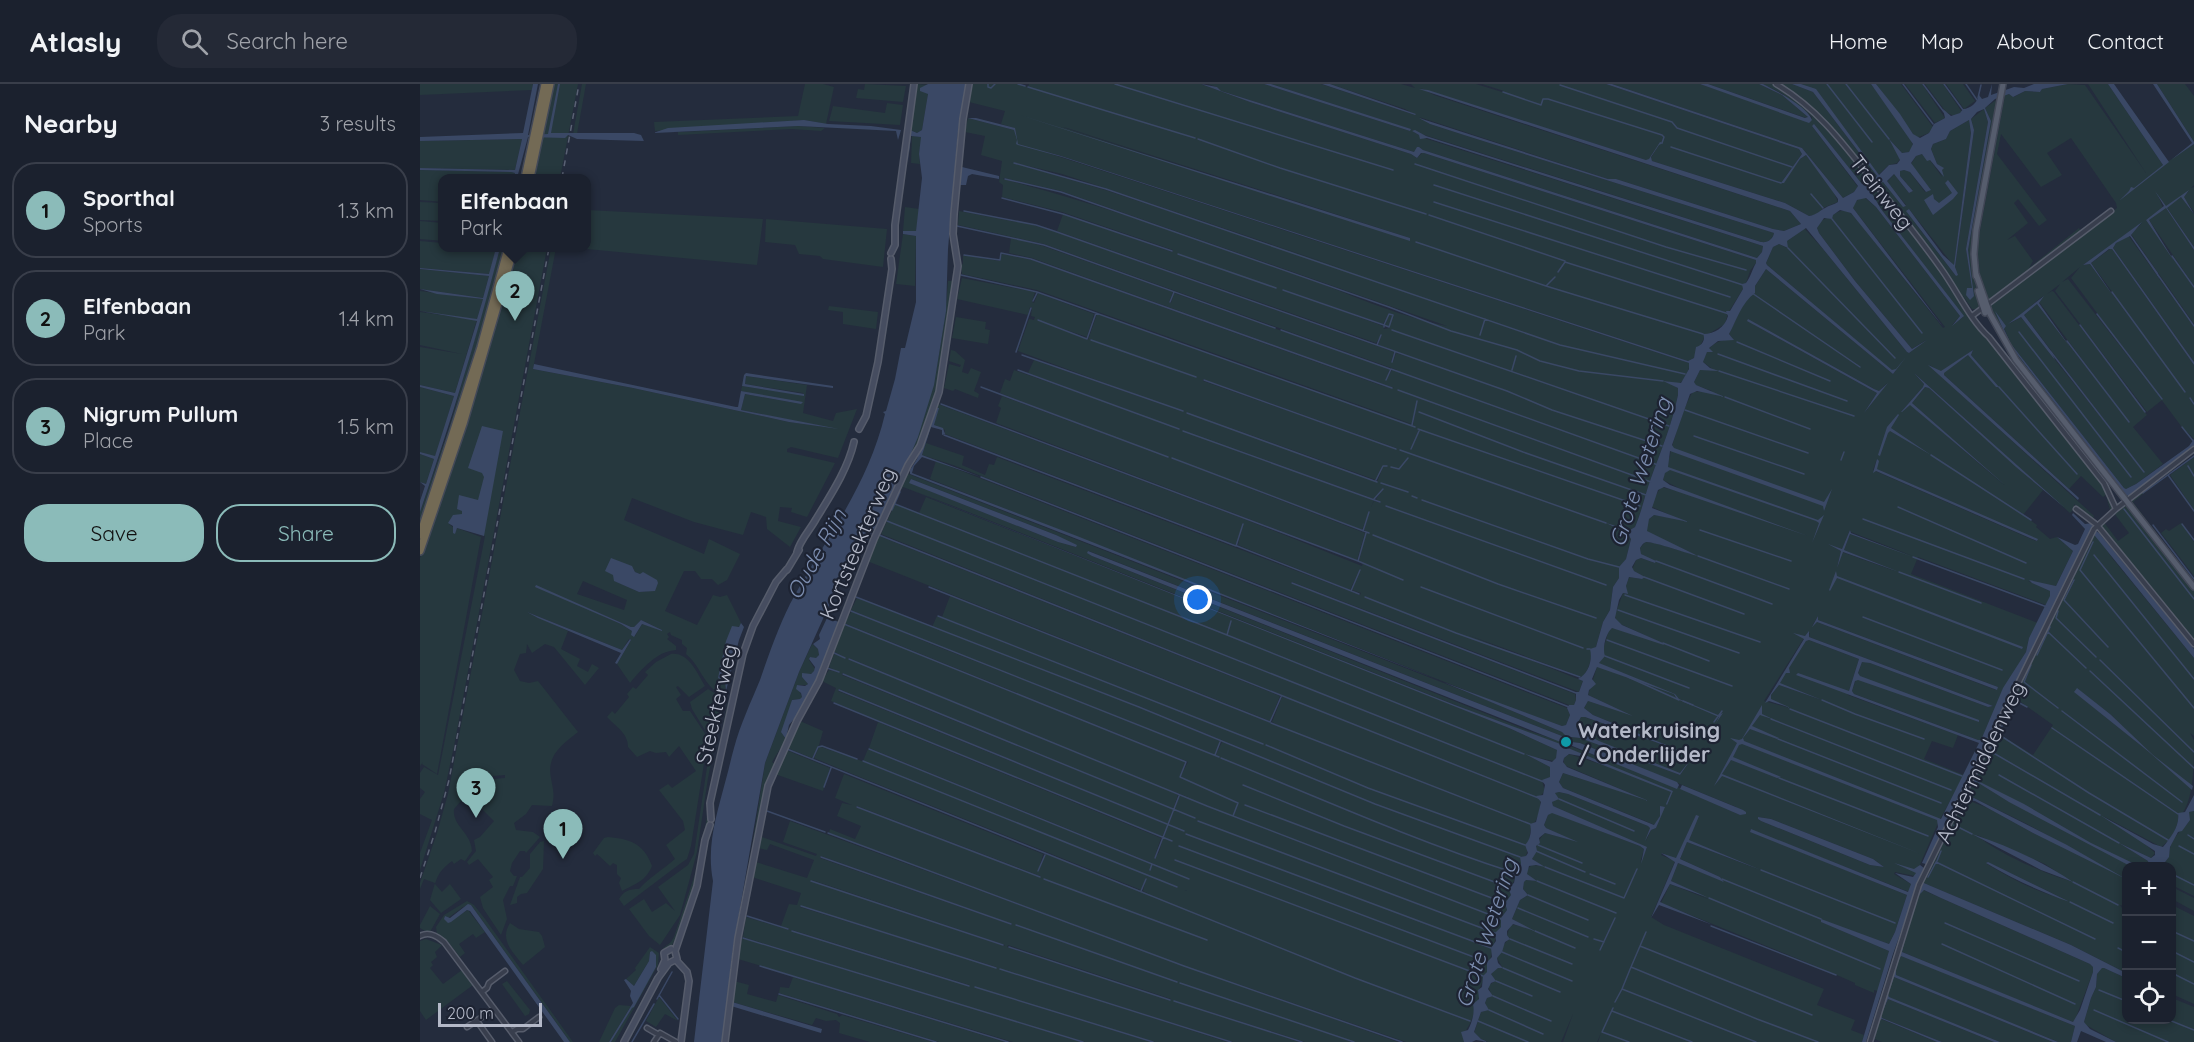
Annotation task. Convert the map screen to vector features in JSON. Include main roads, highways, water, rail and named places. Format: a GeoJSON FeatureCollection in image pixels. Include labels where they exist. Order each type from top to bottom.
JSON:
{"type":"FeatureCollection","features":[{"type":"Feature","properties":{"kind":"highway"},"geometry":{"type":"LineString","coordinates":[[538,131],[545,84]]}},
{"type":"Feature","properties":{"kind":"highway"},"geometry":{"type":"LineString","coordinates":[[531,174],[536,140],[550,84]]}},
{"type":"Feature","properties":{"kind":"highway"},"geometry":{"type":"LineString","coordinates":[[526,174],[536,140]]}},
{"type":"Feature","properties":{"kind":"highway"},"geometry":{"type":"LineString","coordinates":[[420,535],[481,347],[507,252]]}},
{"type":"Feature","properties":{"kind":"highway"},"geometry":{"type":"LineString","coordinates":[[420,551],[464,424],[513,252]]}},
{"type":"Feature","properties":{"kind":"main road"},"geometry":{"type":"LineString","coordinates":[[2002,87],[1976,230],[1974,254],[1984,307],[2006,350],[2194,587]]}},
{"type":"Feature","properties":{"kind":"water"},"geometry":{"type":"Polygon","coordinates":[[[533,84],[538,84],[528,135],[548,134],[558,84],[560,84],[551,133],[634,133],[641,135],[644,141],[577,139],[568,135],[565,138],[528,137],[518,174],[420,170],[420,168],[515,170],[522,139],[420,141],[420,137],[523,133],[533,84]]]}},
{"type":"Feature","properties":{"kind":"water"},"geometry":{"type":"Polygon","coordinates":[[[928,84],[967,84],[958,132],[948,249],[946,311],[934,385],[918,437],[904,470],[875,528],[841,579],[799,672],[765,763],[733,949],[722,1042],[694,1042],[713,881],[712,842],[736,739],[786,613],[844,512],[867,466],[885,414],[883,412],[886,411],[901,348],[905,348],[916,302],[916,236],[903,234],[903,231],[916,231],[922,178],[919,154],[921,137],[911,136],[908,163],[910,130],[917,133],[922,130],[928,94],[920,91],[920,88],[928,84]]]}},
{"type":"Feature","properties":{"kind":"water"},"geometry":{"type":"Polygon","coordinates":[[[1201,84],[1217,87],[1221,91],[1414,152],[1419,147],[1757,258],[1763,246],[1427,138],[1420,139],[1419,135],[1412,131],[1415,130],[1426,136],[1761,242],[1770,240],[1774,233],[1430,124],[1419,118],[1773,229],[1784,231],[1801,224],[1790,211],[1419,89],[1646,160],[1660,142],[1663,143],[1651,157],[1652,161],[1785,203],[1809,216],[1838,202],[1838,199],[1806,155],[1800,159],[1784,183],[1781,183],[1802,154],[1799,149],[1606,84],[1612,84],[1802,148],[1843,198],[1854,192],[1858,186],[1812,126],[1814,124],[1862,184],[1870,183],[1877,176],[1813,92],[1792,84],[1801,84],[1816,89],[1879,175],[1889,165],[1897,164],[1900,160],[1889,139],[1902,153],[1909,152],[1913,144],[1871,84],[1876,84],[1913,134],[1920,138],[1929,133],[1934,124],[1945,118],[1943,109],[1951,116],[1960,113],[1963,109],[1973,105],[1979,95],[1982,99],[1988,97],[1992,84],[1991,95],[2014,87],[2024,88],[2034,84],[2068,84],[2042,89],[2040,92],[2025,91],[2013,97],[2009,94],[1995,99],[1985,108],[1991,121],[1968,250],[1974,296],[1970,300],[1966,295],[1967,288],[1972,288],[1966,249],[1988,122],[1984,109],[1977,112],[1971,119],[1974,130],[1955,267],[1958,275],[1956,276],[1906,211],[1909,209],[1943,255],[1954,265],[1971,133],[1969,120],[1950,131],[1946,139],[1933,144],[1931,149],[1937,164],[1944,168],[1942,170],[1944,177],[1922,154],[1916,156],[1911,163],[1931,190],[1926,192],[1910,172],[1904,170],[1900,171],[1900,176],[1913,191],[1909,193],[1894,174],[1887,181],[1906,206],[1903,207],[1883,182],[1878,184],[1876,182],[1870,190],[1881,209],[1964,316],[1952,326],[1960,316],[1876,207],[1866,198],[1857,200],[1853,208],[1944,328],[1851,213],[1840,210],[1833,215],[1832,219],[1824,218],[1817,228],[1855,281],[1912,349],[1927,340],[1909,353],[1806,228],[1787,241],[1788,248],[1779,244],[1773,247],[1767,265],[1892,370],[1896,369],[1906,357],[1893,374],[1766,269],[1755,286],[1755,293],[1743,307],[1729,334],[1734,340],[1718,341],[1709,348],[1713,352],[1707,352],[1703,362],[1719,371],[1700,370],[1694,382],[1696,385],[1725,397],[1697,391],[1690,394],[1672,445],[1674,448],[1824,502],[1832,489],[1824,511],[1823,506],[1670,451],[1668,467],[1818,520],[1824,515],[1812,543],[1819,523],[1816,521],[1670,470],[1665,473],[1663,480],[1670,485],[1808,536],[1664,487],[1658,490],[1652,508],[1689,522],[1654,515],[1649,519],[1647,531],[1698,556],[1650,542],[1643,544],[1640,548],[1641,554],[1656,561],[1655,563],[1641,558],[1636,560],[1632,567],[1634,571],[1645,577],[1642,579],[1629,577],[1626,586],[1628,594],[1623,593],[1619,600],[1615,618],[1622,625],[1664,645],[1612,628],[1605,641],[1605,656],[1599,663],[1675,694],[1679,699],[1718,715],[1723,713],[1716,723],[1719,717],[1677,699],[1674,694],[1597,667],[1592,679],[1596,684],[1589,690],[1588,695],[1633,716],[1588,701],[1584,708],[1593,715],[1686,753],[1585,717],[1581,717],[1576,726],[1577,729],[1599,741],[1680,773],[1694,755],[1680,775],[1580,738],[1571,737],[1568,748],[1673,791],[1667,805],[1671,792],[1580,756],[1569,754],[1564,758],[1563,762],[1567,767],[1649,801],[1563,773],[1559,782],[1563,788],[1654,825],[1660,816],[1660,806],[1665,807],[1656,828],[1651,830],[1645,841],[1650,828],[1648,826],[1568,794],[1555,793],[1559,799],[1552,802],[1553,806],[1647,847],[1641,864],[1644,849],[1640,846],[1552,813],[1548,815],[1544,825],[1546,828],[1578,842],[1545,833],[1539,838],[1540,843],[1536,846],[1537,851],[1532,859],[1545,867],[1529,866],[1527,874],[1537,881],[1526,880],[1524,882],[1523,889],[1528,895],[1520,900],[1512,919],[1535,931],[1513,924],[1507,931],[1510,939],[1505,942],[1497,958],[1503,968],[1498,968],[1491,974],[1496,981],[1491,983],[1488,989],[1493,996],[1487,998],[1485,1003],[1489,1010],[1481,1012],[1474,1032],[1488,1042],[1476,1040],[1464,1042],[1461,1032],[1468,1030],[1473,1017],[1473,1004],[1479,999],[1478,990],[1482,987],[1483,976],[1487,972],[1487,962],[1492,957],[1491,948],[1496,941],[1495,933],[1501,927],[1501,918],[1507,910],[1505,903],[1511,895],[1508,887],[1514,883],[1515,878],[1512,872],[1519,869],[1520,857],[1528,853],[1525,845],[1530,836],[1530,824],[1536,822],[1541,802],[1536,796],[1543,795],[1545,785],[1542,780],[1550,777],[1550,767],[1525,754],[1552,762],[1556,758],[1557,750],[1509,728],[903,487],[1455,705],[1563,745],[1566,736],[1562,732],[1443,682],[1562,726],[1566,725],[1570,715],[1567,708],[1569,705],[1574,705],[1576,692],[1579,692],[1583,681],[1578,679],[1589,667],[1590,649],[1596,647],[1603,622],[1610,610],[1613,587],[1619,578],[1619,567],[1626,559],[1631,539],[1627,533],[1606,523],[1630,530],[1635,527],[1678,395],[1678,388],[1663,381],[1681,383],[1689,369],[1689,363],[1062,157],[1018,145],[1014,130],[968,118],[1015,128],[1018,144],[1061,156],[1688,361],[1694,358],[1696,347],[1702,344],[1703,334],[1715,331],[1725,323],[1728,316],[1726,311],[1730,311],[1743,289],[1742,284],[1748,280],[1756,260],[1424,153],[1417,158],[1411,154],[1250,102],[1201,84]]]}},
{"type":"Feature","properties":{"kind":"water"},"geometry":{"type":"Polygon","coordinates":[[[1264,84],[1271,84],[1411,129],[1410,131],[1264,84]]]}},
{"type":"Feature","properties":{"kind":"water"},"geometry":{"type":"Polygon","coordinates":[[[1322,84],[1330,84],[1416,114],[1415,115],[1322,84]]]}},
{"type":"Feature","properties":{"kind":"water"},"geometry":{"type":"Polygon","coordinates":[[[1700,84],[1708,84],[1805,118],[1808,117],[1782,95],[1759,84],[1763,84],[1798,104],[1812,120],[1809,123],[1700,84]]]}},
{"type":"Feature","properties":{"kind":"water"},"geometry":{"type":"Polygon","coordinates":[[[2108,84],[2114,84],[2169,162],[2119,201],[2131,187],[2134,188],[2163,165],[2108,84]]]}},
{"type":"Feature","properties":{"kind":"water"},"geometry":{"type":"Polygon","coordinates":[[[2153,84],[2157,84],[2194,142],[2171,160],[2192,143],[2153,84]]]}},
{"type":"Feature","properties":{"kind":"water"},"geometry":{"type":"Polygon","coordinates":[[[1020,115],[1410,238],[1410,241],[1020,115]]]}},
{"type":"Feature","properties":{"kind":"water"},"geometry":{"type":"Polygon","coordinates":[[[804,120],[901,130],[898,140],[896,131],[798,126],[653,133],[668,128],[804,120]]]}},
{"type":"Feature","properties":{"kind":"water"},"geometry":{"type":"Polygon","coordinates":[[[962,167],[999,176],[999,179],[972,174],[968,176],[966,185],[959,185],[962,167]]]}},
{"type":"Feature","properties":{"kind":"water"},"geometry":{"type":"Polygon","coordinates":[[[1948,180],[1958,193],[1933,215],[1924,200],[1933,194],[1934,199],[1939,203],[1952,193],[1945,183],[1948,180]]]}},
{"type":"Feature","properties":{"kind":"water"},"geometry":{"type":"Polygon","coordinates":[[[2189,190],[2184,197],[2194,214],[2181,197],[2167,208],[2194,250],[2166,208],[2149,220],[2174,261],[2146,220],[2164,206],[2155,191],[2166,206],[2189,190]]]}},
{"type":"Feature","properties":{"kind":"water"},"geometry":{"type":"Polygon","coordinates":[[[2142,222],[2131,235],[2158,273],[2159,278],[2130,236],[2116,243],[2113,248],[2194,365],[2112,249],[2091,263],[2114,297],[2090,264],[2083,265],[2142,222]]]}},
{"type":"Feature","properties":{"kind":"water"},"geometry":{"type":"Polygon","coordinates":[[[495,252],[499,252],[452,413],[420,512],[420,501],[425,486],[420,482],[426,484],[434,459],[420,452],[435,456],[454,396],[420,387],[420,385],[455,393],[477,321],[420,311],[477,319],[483,299],[437,294],[420,289],[483,298],[489,276],[420,268],[489,274],[495,252]]]}},
{"type":"Feature","properties":{"kind":"water"},"geometry":{"type":"Polygon","coordinates":[[[2044,296],[2039,303],[2070,347],[2037,304],[2024,315],[2051,351],[2055,360],[2021,317],[2008,324],[2044,296]]]}},
{"type":"Feature","properties":{"kind":"water"},"geometry":{"type":"Polygon","coordinates":[[[1995,311],[2006,326],[2004,329],[2011,344],[2124,488],[2136,484],[2189,446],[2194,439],[2194,445],[2129,496],[2126,495],[2010,345],[1995,311]]]}},
{"type":"Feature","properties":{"kind":"water"},"geometry":{"type":"Polygon","coordinates":[[[1748,319],[1874,389],[1879,391],[1888,383],[1864,413],[1877,393],[1747,321],[1748,319]]]}},
{"type":"Feature","properties":{"kind":"water"},"geometry":{"type":"Polygon","coordinates":[[[1973,350],[1971,355],[1999,387],[1996,387],[1968,355],[1944,375],[2079,498],[2078,500],[1928,365],[1941,371],[1973,350]]]}},
{"type":"Feature","properties":{"kind":"water"},"geometry":{"type":"Polygon","coordinates":[[[534,364],[736,407],[738,407],[741,391],[803,402],[801,404],[745,394],[741,410],[839,429],[789,422],[533,369],[534,364]]]}},
{"type":"Feature","properties":{"kind":"water"},"geometry":{"type":"Polygon","coordinates":[[[746,373],[833,386],[833,388],[746,376],[745,384],[804,394],[804,396],[742,386],[746,373]]]}},
{"type":"Feature","properties":{"kind":"water"},"geometry":{"type":"Polygon","coordinates":[[[1914,373],[2065,508],[1929,388],[1925,387],[1912,403],[2005,485],[1910,405],[1901,412],[1924,384],[1914,373]]]}},
{"type":"Feature","properties":{"kind":"water"},"geometry":{"type":"Polygon","coordinates":[[[936,408],[939,408],[934,425],[943,428],[945,434],[942,435],[942,430],[931,427],[922,455],[981,477],[922,457],[914,466],[912,473],[1441,681],[910,474],[936,408]]]}},
{"type":"Feature","properties":{"kind":"water"},"geometry":{"type":"Polygon","coordinates":[[[1898,414],[1891,428],[1931,455],[1890,431],[1880,456],[1878,455],[1887,427],[1898,414]]]}},
{"type":"Feature","properties":{"kind":"water"},"geometry":{"type":"Polygon","coordinates":[[[482,426],[503,431],[484,536],[457,528],[455,534],[453,526],[448,523],[453,515],[462,514],[462,511],[457,509],[459,495],[478,500],[484,477],[482,473],[468,468],[482,426]]]}},
{"type":"Feature","properties":{"kind":"water"},"geometry":{"type":"Polygon","coordinates":[[[1877,459],[1879,461],[1877,469],[2038,539],[2037,541],[1876,471],[1873,473],[1877,459]]]}},
{"type":"Feature","properties":{"kind":"water"},"geometry":{"type":"Polygon","coordinates":[[[911,479],[1077,545],[1076,547],[1058,542],[909,483],[911,479]]]}},
{"type":"Feature","properties":{"kind":"water"},"geometry":{"type":"Polygon","coordinates":[[[2073,513],[2085,524],[2092,523],[2092,528],[2099,533],[2194,649],[2194,658],[2091,531],[1926,864],[1922,863],[1938,827],[1937,820],[1742,744],[1739,745],[1733,757],[1781,777],[1777,778],[1731,760],[1722,774],[1921,854],[1722,776],[1714,786],[1737,743],[1730,738],[1742,739],[1762,705],[1762,714],[1775,720],[1760,715],[1752,726],[1779,738],[1750,729],[1743,738],[1744,741],[1941,819],[1979,743],[1796,675],[1798,673],[1849,691],[1859,659],[1809,640],[1806,641],[1789,668],[1790,673],[1786,673],[1780,683],[1822,700],[1779,685],[1771,695],[1771,699],[1791,708],[1769,701],[1765,703],[1804,639],[1793,633],[1805,636],[1809,631],[1809,637],[1993,706],[1988,707],[1870,663],[1862,662],[1858,673],[1860,676],[1979,720],[1979,722],[1858,680],[1855,681],[1852,691],[1854,694],[1981,740],[2003,688],[2026,652],[2029,638],[2050,596],[2050,591],[2029,580],[2056,586],[2073,551],[2057,537],[2075,545],[2078,544],[2085,529],[2072,515],[2073,513]]]}},
{"type":"Feature","properties":{"kind":"water"},"geometry":{"type":"Polygon","coordinates":[[[1850,530],[1851,533],[1913,557],[1850,534],[1844,550],[1899,572],[1843,552],[1837,568],[1841,551],[1828,544],[1842,549],[1850,530]]]}},
{"type":"Feature","properties":{"kind":"water"},"geometry":{"type":"Polygon","coordinates":[[[1088,551],[1562,736],[1563,743],[1092,556],[1087,553],[1088,551]]]}},
{"type":"Feature","properties":{"kind":"water"},"geometry":{"type":"Polygon","coordinates":[[[611,558],[632,566],[635,572],[640,574],[643,572],[657,580],[655,591],[639,592],[614,581],[613,575],[605,571],[611,558]]]}},
{"type":"Feature","properties":{"kind":"water"},"geometry":{"type":"Polygon","coordinates":[[[1836,571],[1837,576],[2023,647],[2022,649],[1837,578],[1830,591],[1836,571]]]}},
{"type":"Feature","properties":{"kind":"water"},"geometry":{"type":"Polygon","coordinates":[[[536,585],[631,627],[641,620],[662,631],[642,624],[634,637],[631,635],[632,631],[621,624],[535,587],[536,585]]]}},
{"type":"Feature","properties":{"kind":"water"},"geometry":{"type":"Polygon","coordinates":[[[527,612],[622,650],[631,640],[617,664],[615,663],[621,653],[527,612]]]}},
{"type":"Feature","properties":{"kind":"water"},"geometry":{"type":"Polygon","coordinates":[[[1818,616],[1818,620],[1998,687],[1997,690],[1817,622],[1812,627],[1818,616]]]}},
{"type":"Feature","properties":{"kind":"water"},"geometry":{"type":"Polygon","coordinates":[[[827,618],[839,622],[813,688],[789,725],[786,739],[781,732],[792,700],[802,697],[796,689],[797,685],[808,684],[802,677],[802,673],[811,674],[814,671],[815,667],[809,659],[819,655],[818,649],[813,644],[820,639],[819,635],[827,618]]]}},
{"type":"Feature","properties":{"kind":"water"},"geometry":{"type":"Polygon","coordinates":[[[741,623],[744,627],[726,691],[725,681],[718,678],[726,641],[732,626],[739,627],[741,623]]]}},
{"type":"Feature","properties":{"kind":"water"},"geometry":{"type":"Polygon","coordinates":[[[2077,688],[2110,714],[2153,755],[2193,786],[2192,790],[2074,692],[2077,688]]]}},
{"type":"Feature","properties":{"kind":"water"},"geometry":{"type":"Polygon","coordinates":[[[1572,742],[1580,743],[1677,782],[1679,785],[1677,789],[1570,745],[1572,742]]]}},
{"type":"Feature","properties":{"kind":"water"},"geometry":{"type":"Polygon","coordinates":[[[1981,766],[1978,781],[2024,804],[2091,843],[2131,862],[2122,862],[2009,802],[1977,782],[1971,787],[1981,766]]]}},
{"type":"Feature","properties":{"kind":"water"},"geometry":{"type":"Polygon","coordinates":[[[1682,785],[1743,810],[1746,814],[1740,815],[1680,789],[1682,785]]]}},
{"type":"Feature","properties":{"kind":"water"},"geometry":{"type":"Polygon","coordinates":[[[1970,790],[1970,796],[2067,845],[2122,877],[1975,801],[1964,802],[1970,790]]]}},
{"type":"Feature","properties":{"kind":"water"},"geometry":{"type":"Polygon","coordinates":[[[2194,795],[2194,811],[2189,812],[2190,820],[2182,831],[2178,832],[2165,862],[2148,862],[2119,843],[2151,858],[2155,855],[2155,851],[2100,815],[2153,844],[2163,847],[2176,827],[2178,813],[2185,812],[2194,795]]]}},
{"type":"Feature","properties":{"kind":"water"},"geometry":{"type":"Polygon","coordinates":[[[1696,815],[1699,816],[1689,840],[1761,870],[1687,842],[1680,859],[1720,877],[1724,882],[1678,863],[1671,881],[1709,898],[1670,884],[1660,902],[1713,925],[1659,905],[1651,918],[1675,862],[1661,853],[1676,858],[1696,815]]]}},
{"type":"Feature","properties":{"kind":"water"},"geometry":{"type":"Polygon","coordinates":[[[1758,817],[1771,819],[1873,859],[1884,867],[1870,865],[1761,821],[1758,817]]]}},
{"type":"Feature","properties":{"kind":"water"},"geometry":{"type":"Polygon","coordinates":[[[1751,829],[1908,892],[1911,884],[1895,873],[1913,877],[1916,873],[1894,863],[1914,869],[1920,865],[1924,868],[1919,881],[2071,945],[2122,971],[2122,976],[2102,968],[2097,974],[2096,987],[2084,1022],[2090,1029],[2116,1042],[2106,1042],[2081,1031],[2077,1042],[2071,1042],[2075,1026],[1901,956],[1895,968],[1906,935],[1902,952],[2073,1022],[2080,1010],[2093,972],[2090,964],[1924,890],[1919,895],[1920,886],[1918,884],[1893,954],[1866,1042],[1862,1042],[1889,951],[1821,922],[1821,919],[1889,944],[1907,895],[1750,832],[1751,829]]]}},
{"type":"Feature","properties":{"kind":"water"},"geometry":{"type":"Polygon","coordinates":[[[1972,834],[2024,855],[2073,882],[2041,870],[1972,834]]]}},
{"type":"Feature","properties":{"kind":"water"},"geometry":{"type":"Polygon","coordinates":[[[1986,863],[2070,902],[2017,880],[1986,863]]]}},
{"type":"Feature","properties":{"kind":"water"},"geometry":{"type":"Polygon","coordinates":[[[468,904],[471,905],[570,1042],[564,1042],[470,911],[467,910],[448,923],[444,919],[445,916],[450,918],[468,904]]]}},
{"type":"Feature","properties":{"kind":"water"},"geometry":{"type":"Polygon","coordinates":[[[652,951],[656,955],[656,967],[634,1007],[609,1042],[633,1003],[630,996],[631,991],[624,980],[626,979],[634,986],[649,961],[652,951]]]}},
{"type":"Feature","properties":{"kind":"water"},"geometry":{"type":"Polygon","coordinates":[[[1894,971],[1896,975],[2058,1042],[2053,1042],[1894,977],[1888,989],[1894,971]]]}},
{"type":"Feature","properties":{"kind":"water"},"geometry":{"type":"Polygon","coordinates":[[[1887,992],[1889,997],[2000,1042],[1994,1042],[1888,999],[1881,1015],[1882,1018],[1942,1042],[1882,1019],[1878,1021],[1887,992]]]}},
{"type":"Feature","properties":{"kind":"water"},"geometry":{"type":"Polygon","coordinates":[[[732,1002],[822,1029],[821,1033],[731,1006],[732,1002]]]}},
{"type":"Feature","properties":{"kind":"waterway"},"geometry":{"type":"LineString","coordinates":[[988,84],[991,88],[995,84]]}},
{"type":"Feature","properties":{"kind":"waterway"},"geometry":{"type":"LineString","coordinates":[[1018,84],[1025,86]]}},
{"type":"Feature","properties":{"kind":"waterway"},"geometry":{"type":"LineString","coordinates":[[1115,84],[1393,170]]}},
{"type":"Feature","properties":{"kind":"waterway"},"geometry":{"type":"LineString","coordinates":[[1827,84],[1872,142]]}},
{"type":"Feature","properties":{"kind":"waterway"},"geometry":{"type":"LineString","coordinates":[[1846,84],[1889,139]]}},
{"type":"Feature","properties":{"kind":"waterway"},"geometry":{"type":"LineString","coordinates":[[1903,84],[1933,124]]}},
{"type":"Feature","properties":{"kind":"waterway"},"geometry":{"type":"LineString","coordinates":[[1923,84],[1944,112]]}},
{"type":"Feature","properties":{"kind":"waterway"},"geometry":{"type":"LineString","coordinates":[[1944,84],[1963,110]]}},
{"type":"Feature","properties":{"kind":"waterway"},"geometry":{"type":"LineString","coordinates":[[1966,84],[1977,100]]}},
{"type":"Feature","properties":{"kind":"waterway"},"geometry":{"type":"LineString","coordinates":[[1560,85],[1672,122],[1677,128],[1792,167]]}},
{"type":"Feature","properties":{"kind":"waterway"},"geometry":{"type":"LineString","coordinates":[[1978,98],[1981,85]]}},
{"type":"Feature","properties":{"kind":"waterway"},"geometry":{"type":"LineString","coordinates":[[1028,87],[1195,138]]}},
{"type":"Feature","properties":{"kind":"waterway"},"geometry":{"type":"LineString","coordinates":[[1503,92],[1541,105],[1543,99],[1548,99],[1662,135],[1664,137],[1662,143]]}},
{"type":"Feature","properties":{"kind":"waterway"},"geometry":{"type":"LineString","coordinates":[[1198,139],[1280,168],[1426,214]]}},
{"type":"Feature","properties":{"kind":"waterway"},"geometry":{"type":"LineString","coordinates":[[1671,147],[1781,183]]}},
{"type":"Feature","properties":{"kind":"waterway"},"geometry":{"type":"LineString","coordinates":[[1014,163],[1106,189],[1560,345],[1685,374]]}},
{"type":"Feature","properties":{"kind":"waterway"},"geometry":{"type":"LineString","coordinates":[[1415,164],[1666,247],[1746,270]]}},
{"type":"Feature","properties":{"kind":"waterway"},"geometry":{"type":"LineString","coordinates":[[1005,179],[1061,192],[1451,331],[1517,350],[1540,361],[1579,371],[1663,381]]}},
{"type":"Feature","properties":{"kind":"waterway"},"geometry":{"type":"LineString","coordinates":[[1434,185],[1743,285]]}},
{"type":"Feature","properties":{"kind":"waterway"},"geometry":{"type":"LineString","coordinates":[[1811,194],[1823,208]]}},
{"type":"Feature","properties":{"kind":"waterway"},"geometry":{"type":"LineString","coordinates":[[1002,198],[1063,214],[1172,251]]}},
{"type":"Feature","properties":{"kind":"waterway"},"geometry":{"type":"LineString","coordinates":[[1434,202],[1730,297]]}},
{"type":"Feature","properties":{"kind":"waterway","name":"Grote Wetering"},"geometry":{"type":"LineString","coordinates":[[964,211],[1036,225],[1057,232],[1507,391],[1552,410],[1662,446]]}},
{"type":"Feature","properties":{"kind":"waterway"},"geometry":{"type":"LineString","coordinates":[[1429,215],[1565,261]]}},
{"type":"Feature","properties":{"kind":"waterway"},"geometry":{"type":"LineString","coordinates":[[1832,219],[1922,333]]}},
{"type":"Feature","properties":{"kind":"waterway"},"geometry":{"type":"LineString","coordinates":[[957,226],[1044,245],[1275,328]]}},
{"type":"Feature","properties":{"kind":"waterway"},"geometry":{"type":"LineString","coordinates":[[1416,242],[1546,286]]}},
{"type":"Feature","properties":{"kind":"waterway"},"geometry":{"type":"LineString","coordinates":[[1788,248],[1895,358]]}},
{"type":"Feature","properties":{"kind":"waterway"},"geometry":{"type":"LineString","coordinates":[[964,255],[1000,260],[1001,253],[1031,259],[1392,388]]}},
{"type":"Feature","properties":{"kind":"waterway"},"geometry":{"type":"LineString","coordinates":[[1178,254],[1276,288]]}},
{"type":"Feature","properties":{"kind":"waterway"},"geometry":{"type":"LineString","coordinates":[[2172,256],[2194,287]]}},
{"type":"Feature","properties":{"kind":"waterway"},"geometry":{"type":"LineString","coordinates":[[1558,272],[1565,262],[1729,314]]}},
{"type":"Feature","properties":{"kind":"waterway"},"geometry":{"type":"LineString","coordinates":[[961,275],[1037,292],[1415,427]]}},
{"type":"Feature","properties":{"kind":"waterway"},"geometry":{"type":"LineString","coordinates":[[2158,275],[2194,326]]}},
{"type":"Feature","properties":{"kind":"waterway"},"geometry":{"type":"LineString","coordinates":[[1555,277],[1546,286],[1703,334]]}},
{"type":"Feature","properties":{"kind":"waterway"},"geometry":{"type":"LineString","coordinates":[[1283,290],[1384,325],[1389,314],[1393,315],[1389,327],[1384,325],[1384,327]]}},
{"type":"Feature","properties":{"kind":"waterway"},"geometry":{"type":"LineString","coordinates":[[1170,302],[1174,292]]}},
{"type":"Feature","properties":{"kind":"waterway"},"geometry":{"type":"LineString","coordinates":[[2112,292],[2185,392]]}},
{"type":"Feature","properties":{"kind":"waterway"},"geometry":{"type":"LineString","coordinates":[[1033,301],[1037,293]]}},
{"type":"Feature","properties":{"kind":"waterway"},"geometry":{"type":"LineString","coordinates":[[1752,293],[1860,367]]}},
{"type":"Feature","properties":{"kind":"waterway"},"geometry":{"type":"LineString","coordinates":[[1016,352],[1031,308]]}},
{"type":"Feature","properties":{"kind":"waterway"},"geometry":{"type":"LineString","coordinates":[[1038,320],[1087,339],[1096,313]]}},
{"type":"Feature","properties":{"kind":"waterway"},"geometry":{"type":"LineString","coordinates":[[2097,314],[2162,399]]}},
{"type":"Feature","properties":{"kind":"waterway"},"geometry":{"type":"LineString","coordinates":[[1480,335],[1485,319]]}},
{"type":"Feature","properties":{"kind":"waterway"},"geometry":{"type":"LineString","coordinates":[[2080,325],[2145,412]]}},
{"type":"Feature","properties":{"kind":"waterway"},"geometry":{"type":"LineString","coordinates":[[1281,330],[1390,369]]}},
{"type":"Feature","properties":{"kind":"waterway","name":"Grote Wetering"},"geometry":{"type":"LineString","coordinates":[[1392,330],[1669,426]]}},
{"type":"Feature","properties":{"kind":"waterway"},"geometry":{"type":"LineString","coordinates":[[2019,332],[2131,477]]}},
{"type":"Feature","properties":{"kind":"waterway"},"geometry":{"type":"LineString","coordinates":[[1377,345],[1381,335]]}},
{"type":"Feature","properties":{"kind":"waterway"},"geometry":{"type":"LineString","coordinates":[[1091,340],[1196,377]]}},
{"type":"Feature","properties":{"kind":"waterway"},"geometry":{"type":"LineString","coordinates":[[2067,341],[2129,422]]}},
{"type":"Feature","properties":{"kind":"waterway"},"geometry":{"type":"LineString","coordinates":[[1737,342],[1830,381]]}},
{"type":"Feature","properties":{"kind":"waterway"},"geometry":{"type":"LineString","coordinates":[[1392,362],[1395,352]]}},
{"type":"Feature","properties":{"kind":"waterway"},"geometry":{"type":"LineString","coordinates":[[2051,352],[2144,472]]}},
{"type":"Feature","properties":{"kind":"waterway"},"geometry":{"type":"LineString","coordinates":[[1718,354],[1847,401]]}},
{"type":"Feature","properties":{"kind":"waterway"},"geometry":{"type":"LineString","coordinates":[[1022,355],[1183,411]]}},
{"type":"Feature","properties":{"kind":"waterway"},"geometry":{"type":"LineString","coordinates":[[1512,370],[1516,356]]}},
{"type":"Feature","properties":{"kind":"waterway","name":"Grote Wetering"},"geometry":{"type":"LineString","coordinates":[[1386,380],[1391,369],[1658,465]]}},
{"type":"Feature","properties":{"kind":"waterway"},"geometry":{"type":"LineString","coordinates":[[1018,370],[1179,429]]}},
{"type":"Feature","properties":{"kind":"waterway"},"geometry":{"type":"LineString","coordinates":[[1719,371],[1854,416]]}},
{"type":"Feature","properties":{"kind":"waterway"},"geometry":{"type":"LineString","coordinates":[[1204,380],[1396,449]]}},
{"type":"Feature","properties":{"kind":"waterway"},"geometry":{"type":"LineString","coordinates":[[981,387],[1168,457]]}},
{"type":"Feature","properties":{"kind":"waterway"},"geometry":{"type":"LineString","coordinates":[[1999,387],[2077,474]]}},
{"type":"Feature","properties":{"kind":"waterway","name":"Grote Wetering"},"geometry":{"type":"LineString","coordinates":[[1398,390],[1651,482]]}},
{"type":"Feature","properties":{"kind":"waterway"},"geometry":{"type":"LineString","coordinates":[[1725,397],[1810,429]]}},
{"type":"Feature","properties":{"kind":"waterway"},"geometry":{"type":"LineString","coordinates":[[2190,398],[2194,404]]}},
{"type":"Feature","properties":{"kind":"waterway"},"geometry":{"type":"LineString","coordinates":[[1412,425],[1417,401]]}},
{"type":"Feature","properties":{"kind":"waterway"},"geometry":{"type":"LineString","coordinates":[[941,404],[1403,580]]}},
{"type":"Feature","properties":{"kind":"waterway","name":"Grote Wetering"},"geometry":{"type":"LineString","coordinates":[[1685,410],[1808,453]]}},
{"type":"Feature","properties":{"kind":"waterway","name":"Grote Wetering"},"geometry":{"type":"LineString","coordinates":[[1419,412],[1523,452],[1646,495]]}},
{"type":"Feature","properties":{"kind":"waterway"},"geometry":{"type":"LineString","coordinates":[[1187,413],[1377,482]]}},
{"type":"Feature","properties":{"kind":"waterway"},"geometry":{"type":"LineString","coordinates":[[2182,427],[2194,442]]}},
{"type":"Feature","properties":{"kind":"waterway","name":"Grote Wetering"},"geometry":{"type":"LineString","coordinates":[[1418,429],[1640,506]]}},
{"type":"Feature","properties":{"kind":"waterway"},"geometry":{"type":"LineString","coordinates":[[1183,431],[1380,502]]}},
{"type":"Feature","properties":{"kind":"waterway"},"geometry":{"type":"LineString","coordinates":[[1411,449],[1419,431]]}},
{"type":"Feature","properties":{"kind":"waterway"},"geometry":{"type":"LineString","coordinates":[[944,435],[1236,546],[1243,524]]}},
{"type":"Feature","properties":{"kind":"waterway"},"geometry":{"type":"LineString","coordinates":[[1694,436],[1804,474]]}},
{"type":"Feature","properties":{"kind":"waterway","name":"Grote Wetering"},"geometry":{"type":"LineString","coordinates":[[1400,450],[1606,523]]}},
{"type":"Feature","properties":{"kind":"waterway"},"geometry":{"type":"LineString","coordinates":[[1841,460],[1844,452]]}},
{"type":"Feature","properties":{"kind":"waterway"},"geometry":{"type":"LineString","coordinates":[[1931,455],[2031,520]]}},
{"type":"Feature","properties":{"kind":"waterway"},"geometry":{"type":"LineString","coordinates":[[2143,493],[2194,456]]}},
{"type":"Feature","properties":{"kind":"waterway"},"geometry":{"type":"LineString","coordinates":[[1172,458],[1369,533]]}},
{"type":"Feature","properties":{"kind":"waterway"},"geometry":{"type":"LineString","coordinates":[[1391,467],[1399,469],[1408,458]]}},
{"type":"Feature","properties":{"kind":"waterway"},"geometry":{"type":"LineString","coordinates":[[1376,480],[1383,466],[1387,466]]}},
{"type":"Feature","properties":{"kind":"waterway"},"geometry":{"type":"LineString","coordinates":[[2188,466],[2194,476]]}},
{"type":"Feature","properties":{"kind":"waterway"},"geometry":{"type":"LineString","coordinates":[[2168,475],[2194,511]]}},
{"type":"Feature","properties":{"kind":"waterway"},"geometry":{"type":"LineString","coordinates":[[981,477],[1569,707]]}},
{"type":"Feature","properties":{"kind":"waterway"},"geometry":{"type":"LineString","coordinates":[[1381,483],[1408,492]]}},
{"type":"Feature","properties":{"kind":"waterway"},"geometry":{"type":"LineString","coordinates":[[1374,499],[1383,489]]}},
{"type":"Feature","properties":{"kind":"waterway"},"geometry":{"type":"LineString","coordinates":[[892,510],[900,492]]}},
{"type":"Feature","properties":{"kind":"waterway"},"geometry":{"type":"LineString","coordinates":[[1412,496],[1417,498]]}},
{"type":"Feature","properties":{"kind":"waterway"},"geometry":{"type":"LineString","coordinates":[[1422,500],[1588,559],[1619,567]]}},
{"type":"Feature","properties":{"kind":"waterway"},"geometry":{"type":"LineString","coordinates":[[895,504],[1227,635]]}},
{"type":"Feature","properties":{"kind":"waterway"},"geometry":{"type":"LineString","coordinates":[[1386,506],[1606,585]]}},
{"type":"Feature","properties":{"kind":"waterway"},"geometry":{"type":"LineString","coordinates":[[1898,507],[2026,563]]}},
{"type":"Feature","properties":{"kind":"waterway"},"geometry":{"type":"LineString","coordinates":[[2124,509],[2194,599]]}},
{"type":"Feature","properties":{"kind":"waterway"},"geometry":{"type":"LineString","coordinates":[[1363,531],[1369,512]]}},
{"type":"Feature","properties":{"kind":"waterway"},"geometry":{"type":"LineString","coordinates":[[1863,519],[2024,579]]}},
{"type":"Feature","properties":{"kind":"waterway"},"geometry":{"type":"LineString","coordinates":[[887,521],[1544,782]]}},
{"type":"Feature","properties":{"kind":"waterway"},"geometry":{"type":"LineString","coordinates":[[2182,524],[2194,540]]}},
{"type":"Feature","properties":{"kind":"waterway"},"geometry":{"type":"LineString","coordinates":[[2153,525],[2194,579]]}},
{"type":"Feature","properties":{"kind":"waterway"},"geometry":{"type":"LineString","coordinates":[[1700,530],[1791,561]]}},
{"type":"Feature","properties":{"kind":"waterway"},"geometry":{"type":"LineString","coordinates":[[1358,561],[1366,533]]}},
{"type":"Feature","properties":{"kind":"waterway"},"geometry":{"type":"LineString","coordinates":[[879,535],[1541,799]]}},
{"type":"Feature","properties":{"kind":"waterway"},"geometry":{"type":"LineString","coordinates":[[1373,535],[1498,584],[1596,618]]}},
{"type":"Feature","properties":{"kind":"waterway"},"geometry":{"type":"LineString","coordinates":[[2093,542],[2080,570],[2194,708]]}},
{"type":"Feature","properties":{"kind":"waterway"},"geometry":{"type":"LineString","coordinates":[[1237,546],[1359,594]]}},
{"type":"Feature","properties":{"kind":"waterway"},"geometry":{"type":"LineString","coordinates":[[2094,555],[2194,679]]}},
{"type":"Feature","properties":{"kind":"waterway"},"geometry":{"type":"LineString","coordinates":[[1698,556],[1789,589]]}},
{"type":"Feature","properties":{"kind":"waterway"},"geometry":{"type":"LineString","coordinates":[[1913,557],[2047,607]]}},
{"type":"Feature","properties":{"kind":"waterway"},"geometry":{"type":"LineString","coordinates":[[1656,561],[1772,604]]}},
{"type":"Feature","properties":{"kind":"waterway"},"geometry":{"type":"LineString","coordinates":[[1351,591],[1360,570]]}},
{"type":"Feature","properties":{"kind":"waterway"},"geometry":{"type":"LineString","coordinates":[[1899,572],[1981,603]]}},
{"type":"Feature","properties":{"kind":"waterway"},"geometry":{"type":"LineString","coordinates":[[1644,577],[1744,614]]}},
{"type":"Feature","properties":{"kind":"waterway"},"geometry":{"type":"LineString","coordinates":[[2074,580],[2064,600],[2108,647]]}},
{"type":"Feature","properties":{"kind":"waterway"},"geometry":{"type":"LineString","coordinates":[[1292,583],[1576,693]]}},
{"type":"Feature","properties":{"kind":"waterway"},"geometry":{"type":"LineString","coordinates":[[929,587],[1270,722],[1281,697]]}},
{"type":"Feature","properties":{"kind":"waterway"},"geometry":{"type":"LineString","coordinates":[[1421,587],[1583,648]]}},
{"type":"Feature","properties":{"kind":"waterway"},"geometry":{"type":"LineString","coordinates":[[1625,595],[1760,642]]}},
{"type":"Feature","properties":{"kind":"waterway","name":"Grote Wetering"},"geometry":{"type":"LineString","coordinates":[[856,597],[1139,707],[1375,804],[1520,857]]}},
{"type":"Feature","properties":{"kind":"waterway"},"geometry":{"type":"LineString","coordinates":[[1365,597],[1456,633],[1580,677]]}},
{"type":"Feature","properties":{"kind":"waterway"},"geometry":{"type":"LineString","coordinates":[[1618,610],[1739,653]]}},
{"type":"Feature","properties":{"kind":"waterway"},"geometry":{"type":"LineString","coordinates":[[851,611],[1219,757]]}},
{"type":"Feature","properties":{"kind":"waterway"},"geometry":{"type":"LineString","coordinates":[[2058,611],[2056,618],[2096,657]]}},
{"type":"Feature","properties":{"kind":"waterway"},"geometry":{"type":"LineString","coordinates":[[938,616],[1263,744]]}},
{"type":"Feature","properties":{"kind":"waterway"},"geometry":{"type":"LineString","coordinates":[[1863,617],[2002,670]]}},
{"type":"Feature","properties":{"kind":"waterway"},"geometry":{"type":"LineString","coordinates":[[1231,621],[1227,635],[1524,754]]}},
{"type":"Feature","properties":{"kind":"waterway"},"geometry":{"type":"LineString","coordinates":[[844,624],[1186,762],[1180,777],[1238,803],[1233,816]]}},
{"type":"Feature","properties":{"kind":"waterway"},"geometry":{"type":"LineString","coordinates":[[2037,655],[2050,627]]}},
{"type":"Feature","properties":{"kind":"waterway"},"geometry":{"type":"LineString","coordinates":[[2048,632],[2086,668]]}},
{"type":"Feature","properties":{"kind":"waterway"},"geometry":{"type":"LineString","coordinates":[[1607,640],[1732,686]]}},
{"type":"Feature","properties":{"kind":"waterway"},"geometry":{"type":"LineString","coordinates":[[1663,643],[1709,661]]}},
{"type":"Feature","properties":{"kind":"waterway"},"geometry":{"type":"LineString","coordinates":[[832,652],[845,658]]}},
{"type":"Feature","properties":{"kind":"waterway"},"geometry":{"type":"LineString","coordinates":[[1605,656],[1689,688]]}},
{"type":"Feature","properties":{"kind":"waterway","name":"Grote Wetering"},"geometry":{"type":"LineString","coordinates":[[849,659],[1207,806],[1501,919]]}},
{"type":"Feature","properties":{"kind":"waterway"},"geometry":{"type":"LineString","coordinates":[[2100,660],[2194,752]]}},
{"type":"Feature","properties":{"kind":"waterway"},"geometry":{"type":"LineString","coordinates":[[2031,665],[2024,682],[2058,708]]}},
{"type":"Feature","properties":{"kind":"waterway"},"geometry":{"type":"LineString","coordinates":[[827,668],[839,672]]}},
{"type":"Feature","properties":{"kind":"waterway"},"geometry":{"type":"LineString","coordinates":[[2090,671],[2194,768]]}},
{"type":"Feature","properties":{"kind":"waterway"},"geometry":{"type":"LineString","coordinates":[[843,674],[1195,818]]}},
{"type":"Feature","properties":{"kind":"waterway"},"geometry":{"type":"LineString","coordinates":[[1628,677],[1679,700]]}},
{"type":"Feature","properties":{"kind":"waterway"},"geometry":{"type":"LineString","coordinates":[[839,690],[1184,831]]}},
{"type":"Feature","properties":{"kind":"waterway"},"geometry":{"type":"LineString","coordinates":[[2018,693],[2014,700],[2027,707]]}},
{"type":"Feature","properties":{"kind":"waterway"},"geometry":{"type":"LineString","coordinates":[[1822,700],[1924,739]]}},
{"type":"Feature","properties":{"kind":"waterway"},"geometry":{"type":"LineString","coordinates":[[1683,701],[1693,705]]}},
{"type":"Feature","properties":{"kind":"waterway"},"geometry":{"type":"LineString","coordinates":[[834,703],[1172,841]]}},
{"type":"Feature","properties":{"kind":"waterway"},"geometry":{"type":"LineString","coordinates":[[1790,709],[1962,776]]}},
{"type":"Feature","properties":{"kind":"waterway"},"geometry":{"type":"LineString","coordinates":[[1714,722],[1722,711]]}},
{"type":"Feature","properties":{"kind":"waterway"},"geometry":{"type":"LineString","coordinates":[[2062,711],[2182,802]]}},
{"type":"Feature","properties":{"kind":"waterway"},"geometry":{"type":"LineString","coordinates":[[2009,712],[1998,734],[2089,793],[2168,840]]}},
{"type":"Feature","properties":{"kind":"waterway"},"geometry":{"type":"LineString","coordinates":[[1771,719],[1951,790]]}},
{"type":"Feature","properties":{"kind":"waterway"},"geometry":{"type":"LineString","coordinates":[[1271,723],[1530,824]]}},
{"type":"Feature","properties":{"kind":"waterway"},"geometry":{"type":"LineString","coordinates":[[2052,728],[2178,814]]}},
{"type":"Feature","properties":{"kind":"waterway"},"geometry":{"type":"LineString","coordinates":[[1778,739],[1941,803]]}},
{"type":"Feature","properties":{"kind":"waterway"},"geometry":{"type":"LineString","coordinates":[[1215,755],[1220,742]]}},
{"type":"Feature","properties":{"kind":"waterway"},"geometry":{"type":"LineString","coordinates":[[1266,745],[1368,788],[1525,845]]}},
{"type":"Feature","properties":{"kind":"waterway"},"geometry":{"type":"LineString","coordinates":[[1992,745],[1990,751],[2100,815]]}},
{"type":"Feature","properties":{"kind":"waterway"},"geometry":{"type":"LineString","coordinates":[[813,758],[818,747],[822,746],[857,759]]}},
{"type":"Feature","properties":{"kind":"waterway","name":"Grote Wetering"},"geometry":{"type":"LineString","coordinates":[[787,749],[1355,978],[1470,1021]]}},
{"type":"Feature","properties":{"kind":"waterway"},"geometry":{"type":"LineString","coordinates":[[869,749],[1189,879]]}},
{"type":"Feature","properties":{"kind":"waterway","name":"Grote Wetering"},"geometry":{"type":"LineString","coordinates":[[1221,758],[1402,832],[1512,872]]}},
{"type":"Feature","properties":{"kind":"waterway"},"geometry":{"type":"LineString","coordinates":[[863,761],[1177,887]]}},
{"type":"Feature","properties":{"kind":"waterway"},"geometry":{"type":"LineString","coordinates":[[824,787],[831,768]]}},
{"type":"Feature","properties":{"kind":"waterway"},"geometry":{"type":"LineString","coordinates":[[1999,775],[2119,843]]}},
{"type":"Feature","properties":{"kind":"waterway"},"geometry":{"type":"LineString","coordinates":[[1779,778],[1928,836]]}},
{"type":"Feature","properties":{"kind":"waterway","name":"Grote Wetering"},"geometry":{"type":"LineString","coordinates":[[1243,785],[1344,826],[1508,887]]}},
{"type":"Feature","properties":{"kind":"waterway"},"geometry":{"type":"LineString","coordinates":[[1155,858],[1179,796]]}},
{"type":"Feature","properties":{"kind":"waterway"},"geometry":{"type":"LineString","coordinates":[[1559,799],[1634,831]]}},
{"type":"Feature","properties":{"kind":"waterway","name":"Grote Wetering"},"geometry":{"type":"LineString","coordinates":[[1245,805],[1505,903]]}},
{"type":"Feature","properties":{"kind":"waterway"},"geometry":{"type":"LineString","coordinates":[[857,807],[1040,877]]}},
{"type":"Feature","properties":{"kind":"waterway"},"geometry":{"type":"LineString","coordinates":[[767,811],[825,832]]}},
{"type":"Feature","properties":{"kind":"waterway","name":"Grote Wetering"},"geometry":{"type":"LineString","coordinates":[[1198,821],[1495,933]]}},
{"type":"Feature","properties":{"kind":"waterway"},"geometry":{"type":"LineString","coordinates":[[1954,825],[1972,834]]}},
{"type":"Feature","properties":{"kind":"waterway"},"geometry":{"type":"LineString","coordinates":[[828,833],[1184,966],[1402,1042]]}},
{"type":"Feature","properties":{"kind":"waterway","name":"Grote Wetering"},"geometry":{"type":"LineString","coordinates":[[1186,834],[1491,948]]}},
{"type":"Feature","properties":{"kind":"waterway"},"geometry":{"type":"LineString","coordinates":[[2188,835],[2194,839]]}},
{"type":"Feature","properties":{"kind":"waterway"},"geometry":{"type":"LineString","coordinates":[[1538,845],[1582,863]]}},
{"type":"Feature","properties":{"kind":"waterway","name":"Grote Wetering"},"geometry":{"type":"LineString","coordinates":[[1179,846],[1487,962]]}},
{"type":"Feature","properties":{"kind":"waterway"},"geometry":{"type":"LineString","coordinates":[[2179,846],[2194,854]]}},
{"type":"Feature","properties":{"kind":"waterway"},"geometry":{"type":"LineString","coordinates":[[1536,851],[1585,872]]}},
{"type":"Feature","properties":{"kind":"waterway"},"geometry":{"type":"LineString","coordinates":[[1937,861],[1941,851]]}},
{"type":"Feature","properties":{"kind":"waterway"},"geometry":{"type":"LineString","coordinates":[[1038,871],[1045,855]]}},
{"type":"Feature","properties":{"kind":"waterway"},"geometry":{"type":"LineString","coordinates":[[821,857],[1011,924]]}},
{"type":"Feature","properties":{"kind":"waterway","name":"Grote Wetering"},"geometry":{"type":"LineString","coordinates":[[1175,860],[1483,976]]}},
{"type":"Feature","properties":{"kind":"waterway"},"geometry":{"type":"LineString","coordinates":[[1928,877],[1936,862],[2095,939]]}},
{"type":"Feature","properties":{"kind":"waterway"},"geometry":{"type":"LineString","coordinates":[[1150,870],[1152,864]]}},
{"type":"Feature","properties":{"kind":"waterway"},"geometry":{"type":"LineString","coordinates":[[1545,867],[1624,898],[1637,869]]}},
{"type":"Feature","properties":{"kind":"waterway"},"geometry":{"type":"LineString","coordinates":[[1761,870],[1895,923]]}},
{"type":"Feature","properties":{"kind":"waterway"},"geometry":{"type":"LineString","coordinates":[[1590,874],[1615,884]]}},
{"type":"Feature","properties":{"kind":"waterway"},"geometry":{"type":"LineString","coordinates":[[2176,876],[2194,885]]}},
{"type":"Feature","properties":{"kind":"waterway"},"geometry":{"type":"LineString","coordinates":[[1044,879],[1207,940]]}},
{"type":"Feature","properties":{"kind":"waterway"},"geometry":{"type":"LineString","coordinates":[[1141,891],[1146,879]]}},
{"type":"Feature","properties":{"kind":"waterway"},"geometry":{"type":"LineString","coordinates":[[1722,879],[1821,919]]}},
{"type":"Feature","properties":{"kind":"waterway"},"geometry":{"type":"LineString","coordinates":[[811,881],[1003,945]]}},
{"type":"Feature","properties":{"kind":"waterway"},"geometry":{"type":"LineString","coordinates":[[1537,881],[1616,913]]}},
{"type":"Feature","properties":{"kind":"waterway"},"geometry":{"type":"LineString","coordinates":[[2073,882],[2118,905]]}},
{"type":"Feature","properties":{"kind":"waterway"},"geometry":{"type":"LineString","coordinates":[[1528,895],[1588,920]]}},
{"type":"Feature","properties":{"kind":"waterway"},"geometry":{"type":"LineString","coordinates":[[1709,898],[1880,969]]}},
{"type":"Feature","properties":{"kind":"waterway"},"geometry":{"type":"LineString","coordinates":[[2070,902],[2113,923]]}},
{"type":"Feature","properties":{"kind":"waterway"},"geometry":{"type":"LineString","coordinates":[[801,906],[996,968]]}},
{"type":"Feature","properties":{"kind":"waterway","name":"Grote Wetering"},"geometry":{"type":"LineString","coordinates":[[1518,908],[1588,937]]}},
{"type":"Feature","properties":{"kind":"waterway"},"geometry":{"type":"LineString","coordinates":[[747,916],[788,929]]}},
{"type":"Feature","properties":{"kind":"waterway"},"geometry":{"type":"LineString","coordinates":[[1600,950],[1615,918]]}},
{"type":"Feature","properties":{"kind":"waterway"},"geometry":{"type":"LineString","coordinates":[[1945,923],[2079,981]]}},
{"type":"Feature","properties":{"kind":"waterway"},"geometry":{"type":"LineString","coordinates":[[1016,925],[1177,982]]}},
{"type":"Feature","properties":{"kind":"waterway"},"geometry":{"type":"LineString","coordinates":[[1711,926],[1836,975]]}},
{"type":"Feature","properties":{"kind":"waterway"},"geometry":{"type":"LineString","coordinates":[[792,931],[969,986]]}},
{"type":"Feature","properties":{"kind":"waterway"},"geometry":{"type":"LineString","coordinates":[[1535,931],[1575,948]]}},
{"type":"Feature","properties":{"kind":"waterway"},"geometry":{"type":"LineString","coordinates":[[1646,932],[1631,967],[1818,1042]]}},
{"type":"Feature","properties":{"kind":"waterway"},"geometry":{"type":"LineString","coordinates":[[2176,933],[2194,941]]}},
{"type":"Feature","properties":{"kind":"waterway"},"geometry":{"type":"LineString","coordinates":[[743,938],[1083,1042]]}},
{"type":"Feature","properties":{"kind":"waterway"},"geometry":{"type":"LineString","coordinates":[[1510,939],[1572,964]]}},
{"type":"Feature","properties":{"kind":"waterway"},"geometry":{"type":"LineString","coordinates":[[1594,939],[1604,942]]}},
{"type":"Feature","properties":{"kind":"waterway"},"geometry":{"type":"LineString","coordinates":[[1942,944],[2075,1004]]}},
{"type":"Feature","properties":{"kind":"waterway"},"geometry":{"type":"LineString","coordinates":[[1640,946],[1812,1015]]}},
{"type":"Feature","properties":{"kind":"waterway"},"geometry":{"type":"LineString","coordinates":[[1009,947],[1170,1000]]}},
{"type":"Feature","properties":{"kind":"waterway"},"geometry":{"type":"LineString","coordinates":[[2118,948],[2122,950]]}},
{"type":"Feature","properties":{"kind":"waterway","name":"Grote Wetering"},"geometry":{"type":"LineString","coordinates":[[1502,952],[1572,981]]}},
{"type":"Feature","properties":{"kind":"waterway"},"geometry":{"type":"LineString","coordinates":[[2176,953],[2194,962]]}},
{"type":"Feature","properties":{"kind":"waterway"},"geometry":{"type":"LineString","coordinates":[[760,966],[1008,1042]]}},
{"type":"Feature","properties":{"kind":"waterway"},"geometry":{"type":"LineString","coordinates":[[1631,967],[1622,989],[1756,1042]]}},
{"type":"Feature","properties":{"kind":"waterway"},"geometry":{"type":"LineString","coordinates":[[1503,968],[1560,992]]}},
{"type":"Feature","properties":{"kind":"waterway"},"geometry":{"type":"LineString","coordinates":[[1000,969],[1231,1042]]}},
{"type":"Feature","properties":{"kind":"waterway"},"geometry":{"type":"LineString","coordinates":[[657,999],[672,972]]}},
{"type":"Feature","properties":{"kind":"waterway"},"geometry":{"type":"LineString","coordinates":[[2176,975],[2194,984]]}},
{"type":"Feature","properties":{"kind":"waterway","name":"Grote Wetering"},"geometry":{"type":"LineString","coordinates":[[1496,981],[1532,996]]}},
{"type":"Feature","properties":{"kind":"waterway"},"geometry":{"type":"LineString","coordinates":[[1180,983],[1354,1042]]}},
{"type":"Feature","properties":{"kind":"waterway"},"geometry":{"type":"LineString","coordinates":[[975,987],[1153,1042]]}},
{"type":"Feature","properties":{"kind":"waterway"},"geometry":{"type":"LineString","coordinates":[[1615,1002],[1622,989]]}},
{"type":"Feature","properties":{"kind":"waterway"},"geometry":{"type":"LineString","coordinates":[[2099,990],[2122,999]]}},
{"type":"Feature","properties":{"kind":"waterway"},"geometry":{"type":"LineString","coordinates":[[779,994],[936,1042]]}},
{"type":"Feature","properties":{"kind":"waterway"},"geometry":{"type":"LineString","coordinates":[[659,995],[678,1019]]}},
{"type":"Feature","properties":{"kind":"waterway"},"geometry":{"type":"LineString","coordinates":[[1493,996],[1551,1021]]}},
{"type":"Feature","properties":{"kind":"waterway"},"geometry":{"type":"LineString","coordinates":[[1174,1001],[1302,1042]]}},
{"type":"Feature","properties":{"kind":"waterway"},"geometry":{"type":"LineString","coordinates":[[632,1042],[654,1004]]}},
{"type":"Feature","properties":{"kind":"waterway"},"geometry":{"type":"LineString","coordinates":[[1613,1008],[1602,1032],[1629,1042]]}},
{"type":"Feature","properties":{"kind":"waterway"},"geometry":{"type":"LineString","coordinates":[[1489,1010],[1543,1034]]}},
{"type":"Feature","properties":{"kind":"waterway"},"geometry":{"type":"LineString","coordinates":[[2094,1010],[2168,1042]]}},
{"type":"Feature","properties":{"kind":"waterway"},"geometry":{"type":"LineString","coordinates":[[1612,1011],[1692,1042]]}},
{"type":"Feature","properties":{"kind":"waterway","name":"Grote Wetering"},"geometry":{"type":"LineString","coordinates":[[1478,1021],[1528,1042]]}},
{"type":"Feature","properties":{"kind":"waterway"},"geometry":{"type":"LineString","coordinates":[[2176,1023],[2194,1030]]}},
{"type":"Feature","properties":{"kind":"railway"},"geometry":{"type":"LineString","coordinates":[[563,174],[579,84]]}},
{"type":"Feature","properties":{"kind":"railway"},"geometry":{"type":"LineString","coordinates":[[420,878],[449,780],[548,252]]}},
{"type":"Feature","properties":{"kind":"place","name":"Elfenbaan"},"geometry":{"type":"Point","coordinates":[515,321]}},
{"type":"Feature","properties":{"kind":"place","name":"Waterkruising / Onderlijder"},"geometry":{"type":"Point","coordinates":[1566,742]}},
{"type":"Feature","properties":{"kind":"place","name":"Nigrum Pullum"},"geometry":{"type":"Point","coordinates":[476,818]}},
{"type":"Feature","properties":{"kind":"place","name":"Sporthal"},"geometry":{"type":"Point","coordinates":[563,859]}},
{"type":"Feature","properties":{"kind":"water label","name":"Oude Rijn"},"geometry":{"type":"Point","coordinates":[816,554]}}]}
